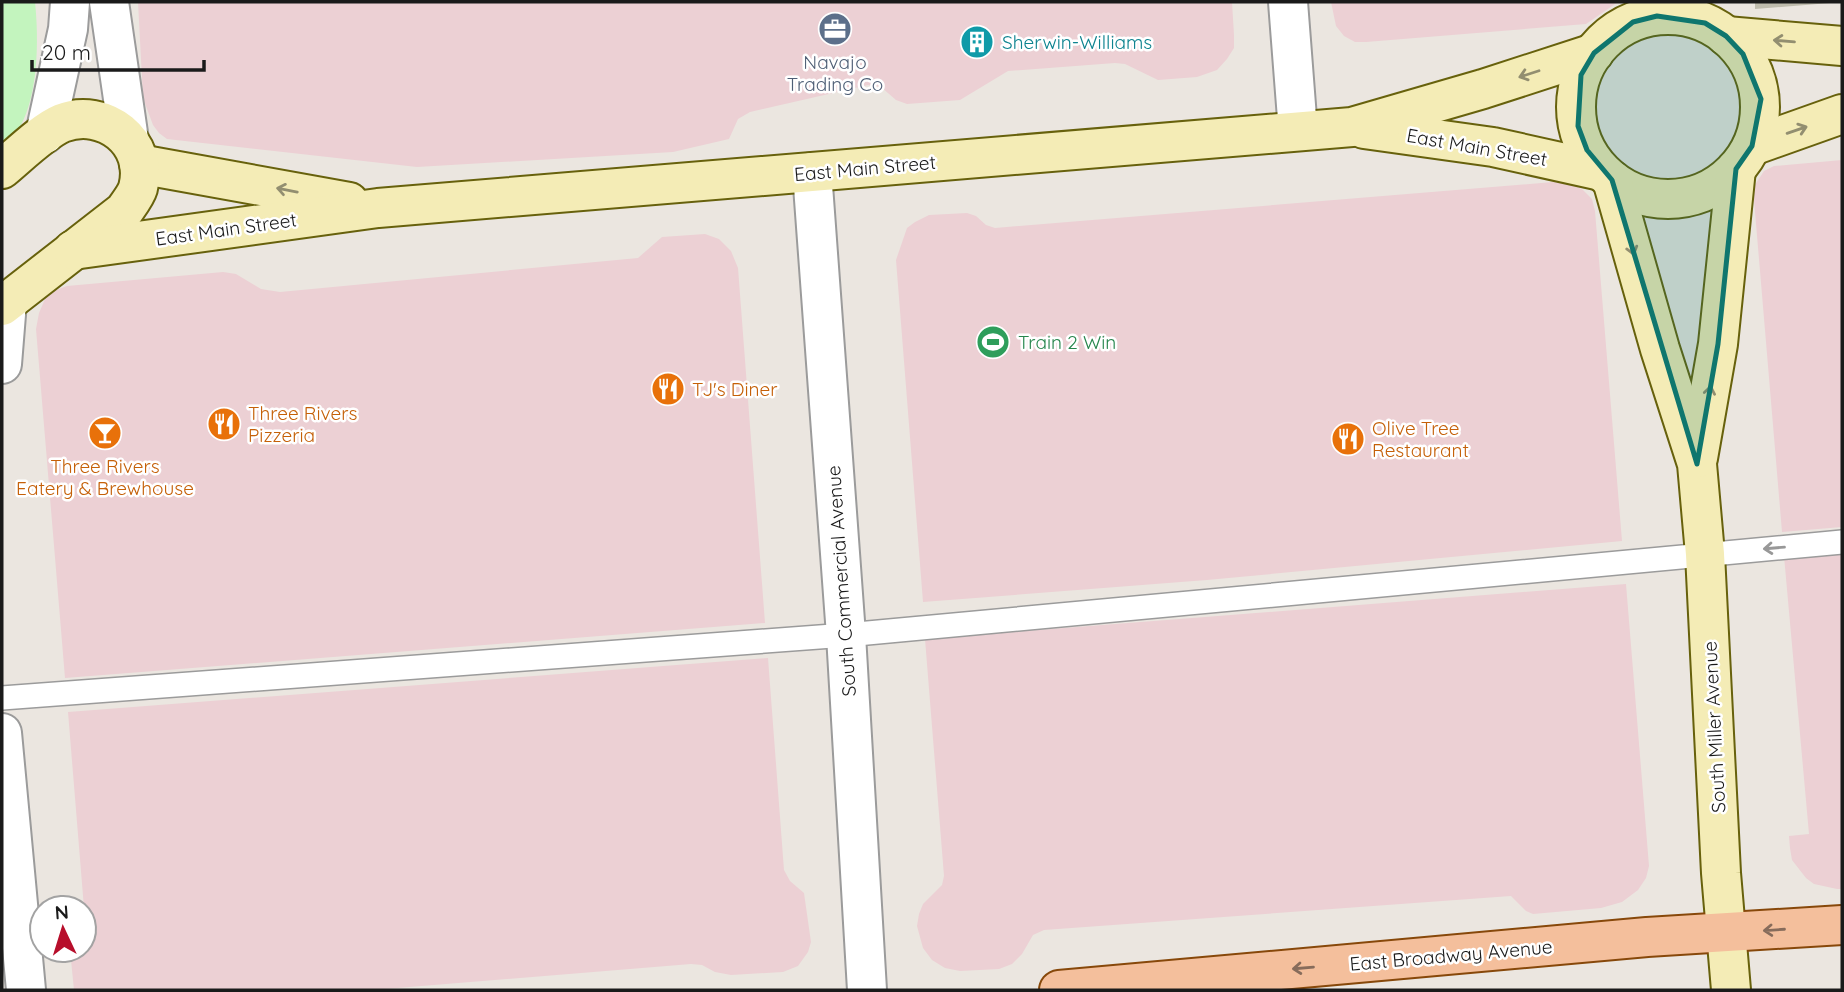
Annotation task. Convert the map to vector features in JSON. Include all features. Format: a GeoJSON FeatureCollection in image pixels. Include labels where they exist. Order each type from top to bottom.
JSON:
{"type":"FeatureCollection","features":[{"type":"Feature","properties":{"kind":"main road"},"geometry":{"type":"LineString","coordinates":[[1657,16],[1681,16],[1706,23],[1726,36],[1749,64],[1760,99],[1759,123],[1744,158],[1719,184],[1698,194],[1676,199],[1653,198],[1632,192],[1606,175],[1587,150],[1578,126],[1576,101],[1581,75],[1594,53],[1611,35],[1633,22],[1657,16]]}},
{"type":"Feature","properties":{"kind":"main road"},"geometry":{"type":"LineString","coordinates":[[1726,36],[1842,46]]}},
{"type":"Feature","properties":{"kind":"main road","name":"East Main Street"},"geometry":{"type":"LineString","coordinates":[[74,250],[378,208],[1352,127],[1594,53]]}},
{"type":"Feature","properties":{"kind":"main road"},"geometry":{"type":"LineString","coordinates":[[1744,158],[1842,114]]}},
{"type":"Feature","properties":{"kind":"main road"},"geometry":{"type":"LineString","coordinates":[[2,169],[60,124],[81,119],[103,121],[117,128],[134,152],[138,189],[124,211],[5,304]]}},
{"type":"Feature","properties":{"kind":"main road","name":"East Main Street"},"geometry":{"type":"LineString","coordinates":[[1352,127],[1493,147],[1606,175]]}},
{"type":"Feature","properties":{"kind":"main road","name":"East Main Street"},"geometry":{"type":"LineString","coordinates":[[134,152],[378,208]]}},
{"type":"Feature","properties":{"kind":"main road","name":"South Miller Avenue"},"geometry":{"type":"LineString","coordinates":[[1697,464],[1718,344],[1744,158]]}},
{"type":"Feature","properties":{"kind":"main road","name":"South Miller Avenue"},"geometry":{"type":"LineString","coordinates":[[1606,175],[1697,464],[1705,554],[1731,990]]}},
{"type":"Feature","properties":{"kind":"main road","name":"East Broadway Avenue"},"geometry":{"type":"LineString","coordinates":[[1059,990],[1647,937],[1842,925]]}},
{"type":"Feature","properties":{"kind":"street"},"geometry":{"type":"LineString","coordinates":[[46,134],[68,29],[70,2]]}},
{"type":"Feature","properties":{"kind":"street"},"geometry":{"type":"LineString","coordinates":[[109,2],[134,152]]}},
{"type":"Feature","properties":{"kind":"street"},"geometry":{"type":"LineString","coordinates":[[1288,2],[1298,131]]}},
{"type":"Feature","properties":{"kind":"street","name":"South Commercial Avenue"},"geometry":{"type":"LineString","coordinates":[[812,172],[846,635],[867,990]]}},
{"type":"Feature","properties":{"kind":"street"},"geometry":{"type":"LineString","coordinates":[[2,364],[5,304]]}},
{"type":"Feature","properties":{"kind":"street"},"geometry":{"type":"LineString","coordinates":[[2,733],[26,990]]}},
{"type":"Feature","properties":{"kind":"lane"},"geometry":{"type":"LineString","coordinates":[[2,698],[846,635],[1842,542]]}},
{"type":"Feature","properties":{"kind":"highlighted area"},"geometry":{"type":"Polygon","coordinates":[[[1657,16],[1705,23],[1726,36],[1743,54],[1761,99],[1752,146],[1736,169],[1718,344],[1697,464],[1612,180],[1587,150],[1578,126],[1581,75],[1594,53],[1633,22],[1657,16]]]}},
{"type":"Feature","properties":{"kind":"shaded area"},"geometry":{"type":"Polygon","coordinates":[[[138,2],[1232,2],[1234,48],[1217,70],[1197,77],[1158,80],[1125,64],[1115,63],[1008,71],[960,100],[907,104],[896,100],[881,87],[868,85],[750,112],[738,119],[729,139],[673,152],[417,167],[167,139],[153,125],[143,98],[138,2]]]}},
{"type":"Feature","properties":{"kind":"shaded area"},"geometry":{"type":"Polygon","coordinates":[[[1331,2],[1618,2],[1586,24],[1355,42],[1344,36],[1336,26],[1331,2]]]}},
{"type":"Feature","properties":{"kind":"shaded area"},"geometry":{"type":"Polygon","coordinates":[[[1755,2],[1842,2],[1755,9],[1755,2]]]}},
{"type":"Feature","properties":{"kind":"shaded area"},"geometry":{"type":"Polygon","coordinates":[[[1842,160],[1842,527],[1782,532],[1753,188],[1764,171],[1774,166],[1842,160]]]}},
{"type":"Feature","properties":{"kind":"shaded area"},"geometry":{"type":"Polygon","coordinates":[[[1553,182],[1572,184],[1583,190],[1592,199],[1595,211],[1622,541],[1207,580],[923,602],[896,260],[907,228],[915,222],[929,215],[967,213],[995,228],[1553,182]]]}},
{"type":"Feature","properties":{"kind":"shaded area"},"geometry":{"type":"Polygon","coordinates":[[[705,234],[719,239],[731,251],[738,268],[765,623],[65,678],[36,329],[45,299],[56,290],[67,286],[223,272],[236,274],[261,289],[280,292],[638,258],[662,237],[705,234]]]}},
{"type":"Feature","properties":{"kind":"shaded area"},"geometry":{"type":"Polygon","coordinates":[[[1842,551],[1842,889],[1837,889],[1814,884],[1806,878],[1792,860],[1790,848],[1789,836],[1809,834],[1784,556],[1842,551]]]}},
{"type":"Feature","properties":{"kind":"shaded area"},"geometry":{"type":"Polygon","coordinates":[[[1626,584],[1649,866],[1646,878],[1638,890],[1622,902],[1601,908],[1533,914],[1526,911],[1511,896],[1044,930],[1033,935],[1022,954],[1012,964],[999,969],[960,971],[945,968],[932,960],[923,948],[917,926],[919,914],[923,904],[942,885],[944,876],[925,639],[1626,584]]]}},
{"type":"Feature","properties":{"kind":"shaded area"},"geometry":{"type":"Polygon","coordinates":[[[768,658],[784,870],[790,881],[804,893],[811,942],[808,952],[798,966],[783,972],[731,975],[691,964],[373,990],[74,990],[71,964],[98,964],[98,894],[83,894],[68,712],[768,658]]]}},
{"type":"Feature","properties":{"kind":"green space"},"geometry":{"type":"Polygon","coordinates":[[[2,2],[35,2],[37,52],[29,106],[15,135],[2,145],[2,2]]]}},
{"type":"Feature","properties":{"kind":"place","name":"Navajo Trading Co"},"geometry":{"type":"Point","coordinates":[835,29]}},
{"type":"Feature","properties":{"kind":"place","name":"Sherwin-Williams"},"geometry":{"type":"Point","coordinates":[977,42]}},
{"type":"Feature","properties":{"kind":"place","name":"Train 2 Win"},"geometry":{"type":"Point","coordinates":[993,342]}},
{"type":"Feature","properties":{"kind":"place","name":"TJ's Diner"},"geometry":{"type":"Point","coordinates":[668,389]}},
{"type":"Feature","properties":{"kind":"place","name":"Three Rivers Pizzeria"},"geometry":{"type":"Point","coordinates":[224,424]}},
{"type":"Feature","properties":{"kind":"place","name":"Three Rivers Eatery & Brewhouse"},"geometry":{"type":"Point","coordinates":[105,433]}},
{"type":"Feature","properties":{"kind":"place","name":"Olive Tree Restaurant"},"geometry":{"type":"Point","coordinates":[1348,439]}}]}
